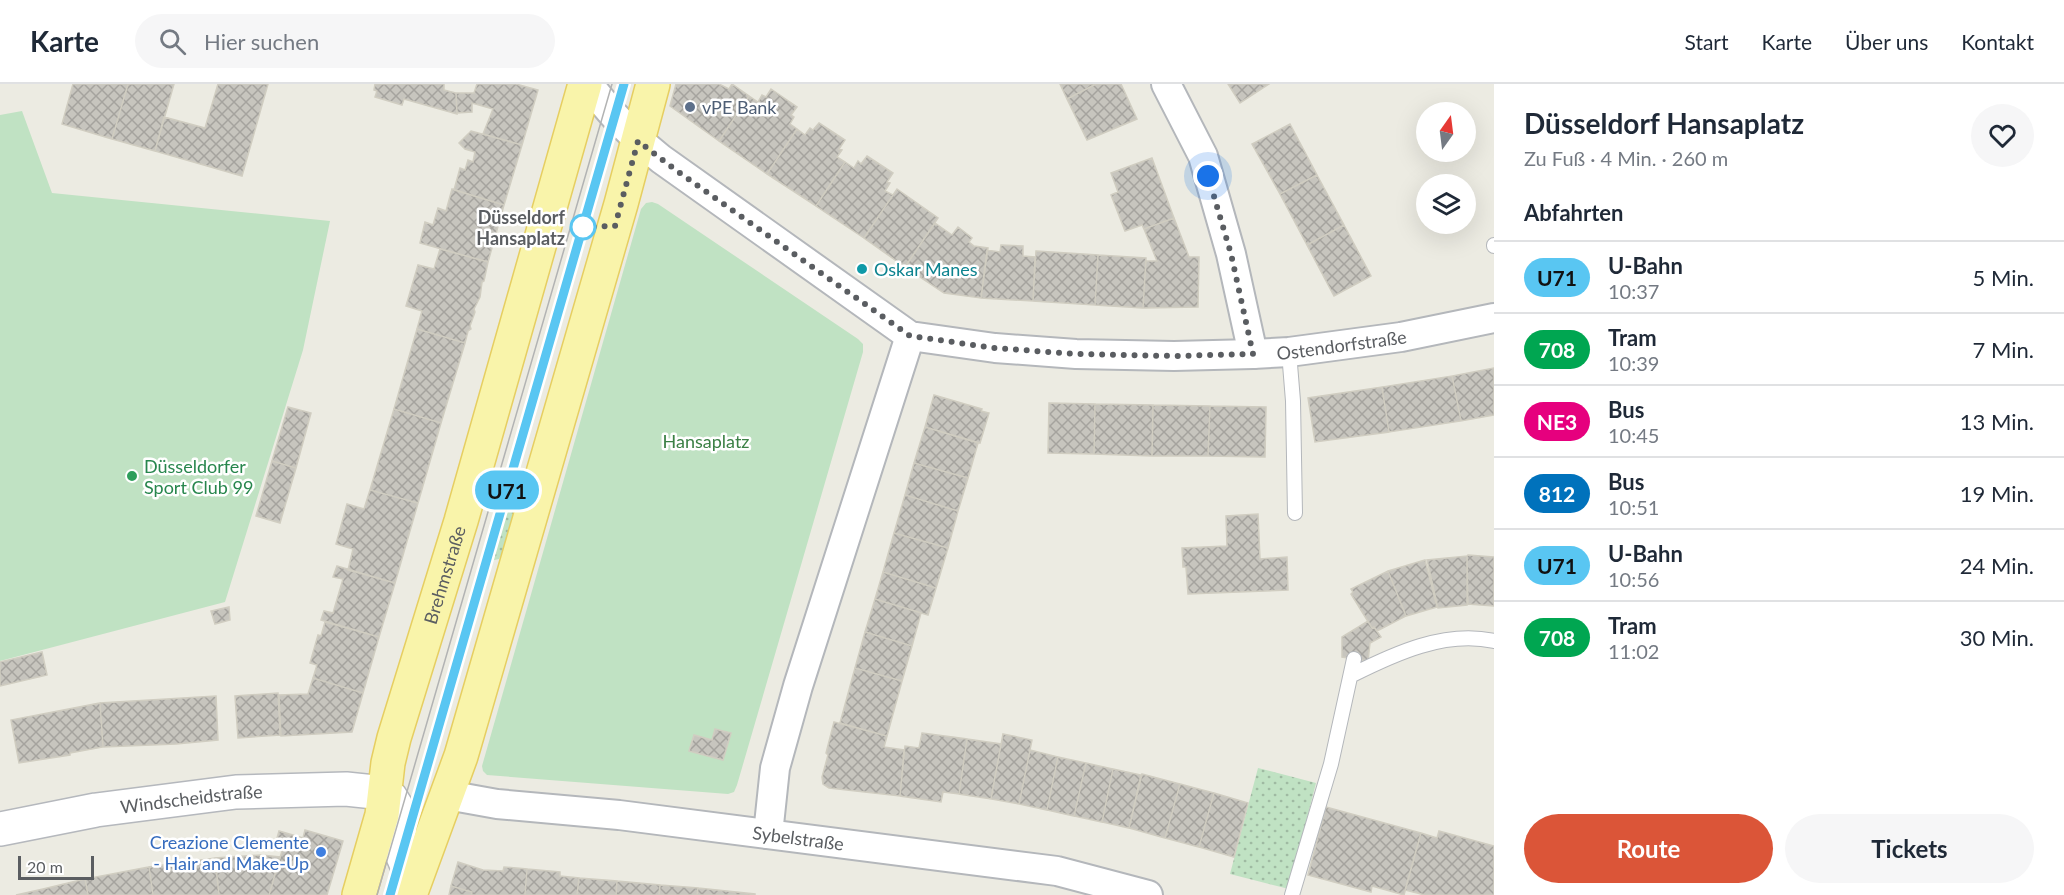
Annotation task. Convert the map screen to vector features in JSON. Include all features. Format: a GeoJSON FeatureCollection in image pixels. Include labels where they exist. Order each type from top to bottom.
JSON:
{"type":"FeatureCollection","features":[{"type":"Feature","properties":{"kind":"main road","name":"Brehmstraße"},"geometry":{"type":"LineString","coordinates":[[359,895],[376,839],[394,738],[460,521],[587,84]]}},
{"type":"Feature","properties":{"kind":"main road"},"geometry":{"type":"LineString","coordinates":[[412,889],[461,756],[653,84]]}},
{"type":"Feature","properties":{"kind":"main road","name":"Windscheidstraße"},"geometry":{"type":"LineString","coordinates":[[0,829],[96,810],[236,792],[346,789],[384,793]]}},
{"type":"Feature","properties":{"kind":"main road"},"geometry":{"type":"LineString","coordinates":[[384,793],[392,798],[396,806],[402,854],[412,889]]}},
{"type":"Feature","properties":{"kind":"street","name":"Brehmstraße"},"geometry":{"type":"LineString","coordinates":[[587,84],[614,118],[638,141]]}},
{"type":"Feature","properties":{"kind":"street"},"geometry":{"type":"LineString","coordinates":[[1166,84],[1203,156],[1231,254],[1253,354]]}},
{"type":"Feature","properties":{"kind":"street","name":"Ostendorfstraße"},"geometry":{"type":"LineString","coordinates":[[638,141],[910,336],[995,348],[1076,354],[1174,356],[1253,354],[1289,352],[1401,337],[1494,318]]}},
{"type":"Feature","properties":{"kind":"street"},"geometry":{"type":"LineString","coordinates":[[768,834],[775,768],[798,686],[910,336]]}},
{"type":"Feature","properties":{"kind":"street","name":"Sybelstraße"},"geometry":{"type":"LineString","coordinates":[[447,795],[498,804],[619,815],[1057,871],[1148,895]]}},
{"type":"Feature","properties":{"kind":"lane"},"geometry":{"type":"LineString","coordinates":[[1289,352],[1293,401],[1295,513]]}},
{"type":"Feature","properties":{"kind":"lane"},"geometry":{"type":"LineString","coordinates":[[1352,675],[1421,646],[1463,639],[1494,641]]}},
{"type":"Feature","properties":{"kind":"lane"},"geometry":{"type":"LineString","coordinates":[[1292,895],[1331,764],[1354,659]]}},
{"type":"Feature","properties":{"kind":"green space","name":"Düsseldorfer Sport Club 99"},"geometry":{"type":"Polygon","coordinates":[[[22,111],[52,193],[330,221],[303,350],[225,602],[0,661],[0,115],[22,111]]]}},
{"type":"Feature","properties":{"kind":"green space","name":"Hansaplatz"},"geometry":{"type":"Polygon","coordinates":[[[652,202],[863,344],[863,352],[737,785],[734,792],[728,794],[487,775],[482,766],[641,209],[646,203],[652,202]]]}},
{"type":"Feature","properties":{"kind":"green space"},"geometry":{"type":"Polygon","coordinates":[[[513,490],[524,494],[499,559],[490,561],[513,490]]]}},
{"type":"Feature","properties":{"kind":"green space"},"geometry":{"type":"Polygon","coordinates":[[[1258,768],[1316,783],[1289,889],[1230,874],[1258,768]]]}},
{"type":"Feature","properties":{"kind":"building"},"geometry":{"type":"Polygon","coordinates":[[[73,84],[128,84],[112,139],[62,124],[73,84]]]}},
{"type":"Feature","properties":{"kind":"building"},"geometry":{"type":"Polygon","coordinates":[[[128,84],[174,84],[155,151],[112,139],[128,84]]]}},
{"type":"Feature","properties":{"kind":"building"},"geometry":{"type":"Polygon","coordinates":[[[218,84],[268,84],[242,176],[155,151],[164,117],[205,128],[218,84]]]}},
{"type":"Feature","properties":{"kind":"building"},"geometry":{"type":"Polygon","coordinates":[[[375,84],[444,84],[444,90],[456,93],[457,114],[404,99],[402,105],[375,97],[377,91],[374,90],[375,84]]]}},
{"type":"Feature","properties":{"kind":"building"},"geometry":{"type":"Polygon","coordinates":[[[477,84],[516,84],[538,90],[522,145],[483,134],[493,109],[472,103],[472,112],[457,113],[456,93],[474,93],[477,84]]]}},
{"type":"Feature","properties":{"kind":"building"},"geometry":{"type":"Polygon","coordinates":[[[676,84],[719,84],[729,89],[732,84],[749,96],[719,141],[670,106],[676,84]]]}},
{"type":"Feature","properties":{"kind":"building"},"geometry":{"type":"Polygon","coordinates":[[[1060,84],[1096,84],[1067,99],[1060,84]]]}},
{"type":"Feature","properties":{"kind":"building"},"geometry":{"type":"Polygon","coordinates":[[[1096,84],[1121,84],[1137,119],[1087,140],[1067,99],[1096,84]]]}},
{"type":"Feature","properties":{"kind":"building"},"geometry":{"type":"Polygon","coordinates":[[[1228,84],[1269,84],[1240,103],[1228,84]]]}},
{"type":"Feature","properties":{"kind":"building"},"geometry":{"type":"Polygon","coordinates":[[[771,89],[797,107],[791,115],[794,117],[790,124],[797,129],[767,174],[719,141],[749,96],[758,102],[762,95],[766,97],[771,89]]]}},
{"type":"Feature","properties":{"kind":"building"},"geometry":{"type":"Polygon","coordinates":[[[819,123],[845,140],[837,157],[845,162],[816,206],[767,174],[797,129],[805,135],[810,128],[813,130],[819,123]]]}},
{"type":"Feature","properties":{"kind":"building"},"geometry":{"type":"Polygon","coordinates":[[[1290,124],[1317,175],[1280,194],[1252,144],[1290,124]]]}},
{"type":"Feature","properties":{"kind":"building"},"geometry":{"type":"Polygon","coordinates":[[[471,131],[522,145],[504,205],[454,190],[460,168],[465,170],[468,160],[473,162],[475,152],[465,149],[459,143],[471,131]]]}},
{"type":"Feature","properties":{"kind":"building"},"geometry":{"type":"Polygon","coordinates":[[[867,156],[893,173],[887,182],[890,183],[885,191],[893,195],[864,238],[816,206],[845,162],[854,168],[858,161],[861,164],[867,156]]]}},
{"type":"Feature","properties":{"kind":"building"},"geometry":{"type":"Polygon","coordinates":[[[1152,158],[1174,218],[1144,229],[1142,225],[1125,231],[1111,195],[1118,192],[1111,173],[1152,158]]]}},
{"type":"Feature","properties":{"kind":"building"},"geometry":{"type":"Polygon","coordinates":[[[1317,175],[1344,225],[1307,245],[1280,194],[1317,175]]]}},
{"type":"Feature","properties":{"kind":"building"},"geometry":{"type":"Polygon","coordinates":[[[452,189],[504,205],[488,262],[420,243],[425,222],[433,225],[438,208],[446,211],[452,189]]]}},
{"type":"Feature","properties":{"kind":"building"},"geometry":{"type":"Polygon","coordinates":[[[897,189],[938,218],[905,267],[864,238],[897,189]]]}},
{"type":"Feature","properties":{"kind":"building"},"geometry":{"type":"Polygon","coordinates":[[[1174,218],[1189,257],[1199,257],[1198,307],[1143,308],[1146,261],[1157,261],[1144,229],[1174,218]]]}},
{"type":"Feature","properties":{"kind":"building"},"geometry":{"type":"Polygon","coordinates":[[[935,223],[952,235],[958,227],[972,238],[969,242],[974,246],[988,248],[981,298],[944,293],[905,267],[935,223]]]}},
{"type":"Feature","properties":{"kind":"building"},"geometry":{"type":"Polygon","coordinates":[[[1344,225],[1371,276],[1334,296],[1307,245],[1344,225]]]}},
{"type":"Feature","properties":{"kind":"building"},"geometry":{"type":"Polygon","coordinates":[[[1001,245],[1023,246],[1023,256],[1035,257],[1033,301],[981,298],[987,250],[1000,252],[1001,245]]]}},
{"type":"Feature","properties":{"kind":"building"},"geometry":{"type":"Polygon","coordinates":[[[440,249],[488,262],[480,297],[474,309],[471,329],[468,331],[465,343],[417,329],[422,311],[406,306],[418,265],[434,269],[440,249]]]}},
{"type":"Feature","properties":{"kind":"building"},"geometry":{"type":"Polygon","coordinates":[[[1036,251],[1098,255],[1095,305],[1033,301],[1036,251]]]}},
{"type":"Feature","properties":{"kind":"building"},"geometry":{"type":"Polygon","coordinates":[[[1098,255],[1146,258],[1143,308],[1095,305],[1098,255]]]}},
{"type":"Feature","properties":{"kind":"building"},"geometry":{"type":"Polygon","coordinates":[[[417,329],[465,343],[441,423],[394,409],[417,329]]]}},
{"type":"Feature","properties":{"kind":"building"},"geometry":{"type":"Polygon","coordinates":[[[1494,368],[1494,415],[1461,421],[1452,376],[1494,368]]]}},
{"type":"Feature","properties":{"kind":"building"},"geometry":{"type":"Polygon","coordinates":[[[1452,376],[1461,421],[1389,432],[1382,387],[1452,376]]]}},
{"type":"Feature","properties":{"kind":"building"},"geometry":{"type":"Polygon","coordinates":[[[1382,387],[1389,432],[1315,442],[1308,398],[1382,387]]]}},
{"type":"Feature","properties":{"kind":"building"},"geometry":{"type":"Polygon","coordinates":[[[934,395],[989,413],[980,443],[925,427],[934,395]]]}},
{"type":"Feature","properties":{"kind":"building"},"geometry":{"type":"Polygon","coordinates":[[[1049,403],[1095,404],[1094,454],[1048,453],[1049,403]]]}},
{"type":"Feature","properties":{"kind":"building"},"geometry":{"type":"Polygon","coordinates":[[[1095,404],[1153,405],[1152,456],[1094,454],[1095,404]]]}},
{"type":"Feature","properties":{"kind":"building"},"geometry":{"type":"Polygon","coordinates":[[[1153,405],[1210,406],[1208,456],[1152,456],[1153,405]]]}},
{"type":"Feature","properties":{"kind":"building"},"geometry":{"type":"Polygon","coordinates":[[[1210,406],[1266,407],[1265,457],[1208,456],[1210,406]]]}},
{"type":"Feature","properties":{"kind":"building"},"geometry":{"type":"Polygon","coordinates":[[[288,407],[311,413],[296,468],[272,461],[288,407]]]}},
{"type":"Feature","properties":{"kind":"building"},"geometry":{"type":"Polygon","coordinates":[[[394,409],[441,423],[418,503],[370,490],[394,409]]]}},
{"type":"Feature","properties":{"kind":"building"},"geometry":{"type":"Polygon","coordinates":[[[925,427],[978,443],[968,478],[914,463],[925,427]]]}},
{"type":"Feature","properties":{"kind":"building"},"geometry":{"type":"Polygon","coordinates":[[[272,461],[296,468],[280,523],[256,516],[272,461]]]}},
{"type":"Feature","properties":{"kind":"building"},"geometry":{"type":"Polygon","coordinates":[[[914,463],[968,478],[958,511],[905,495],[914,463]]]}},
{"type":"Feature","properties":{"kind":"building"},"geometry":{"type":"Polygon","coordinates":[[[370,490],[418,503],[395,583],[348,570],[353,549],[336,544],[347,504],[364,509],[370,490]]]}},
{"type":"Feature","properties":{"kind":"building"},"geometry":{"type":"Polygon","coordinates":[[[905,495],[958,511],[948,548],[894,533],[905,495]]]}},
{"type":"Feature","properties":{"kind":"building"},"geometry":{"type":"Polygon","coordinates":[[[1258,514],[1260,559],[1287,557],[1288,590],[1188,594],[1182,548],[1227,546],[1226,516],[1258,514]]]}},
{"type":"Feature","properties":{"kind":"building"},"geometry":{"type":"Polygon","coordinates":[[[894,533],[948,548],[936,588],[883,572],[894,533]]]}},
{"type":"Feature","properties":{"kind":"building"},"geometry":{"type":"Polygon","coordinates":[[[1468,555],[1494,557],[1494,606],[1468,604],[1468,555]]]}},
{"type":"Feature","properties":{"kind":"building"},"geometry":{"type":"Polygon","coordinates":[[[1467,556],[1467,605],[1438,608],[1427,560],[1467,556]]]}},
{"type":"Feature","properties":{"kind":"building"},"geometry":{"type":"Polygon","coordinates":[[[1425,560],[1437,607],[1406,616],[1388,571],[1425,560]]]}},
{"type":"Feature","properties":{"kind":"building"},"geometry":{"type":"Polygon","coordinates":[[[337,566],[395,583],[379,637],[321,620],[324,611],[333,613],[343,579],[333,577],[337,566]]]}},
{"type":"Feature","properties":{"kind":"building"},"geometry":{"type":"Polygon","coordinates":[[[1388,571],[1406,616],[1377,631],[1374,627],[1372,628],[1351,594],[1353,592],[1351,589],[1388,571]]]}},
{"type":"Feature","properties":{"kind":"building"},"geometry":{"type":"Polygon","coordinates":[[[883,572],[936,588],[928,615],[875,599],[883,572]]]}},
{"type":"Feature","properties":{"kind":"building"},"geometry":{"type":"Polygon","coordinates":[[[875,599],[921,613],[912,646],[865,632],[875,599]]]}},
{"type":"Feature","properties":{"kind":"building"},"geometry":{"type":"Polygon","coordinates":[[[229,607],[230,620],[215,624],[211,611],[229,607]]]}},
{"type":"Feature","properties":{"kind":"building"},"geometry":{"type":"Polygon","coordinates":[[[1368,621],[1381,637],[1370,643],[1368,661],[1342,657],[1342,637],[1368,621]]]}},
{"type":"Feature","properties":{"kind":"building"},"geometry":{"type":"Polygon","coordinates":[[[325,622],[379,637],[363,693],[313,678],[317,665],[310,663],[318,635],[321,636],[325,622]]]}},
{"type":"Feature","properties":{"kind":"building"},"geometry":{"type":"Polygon","coordinates":[[[865,632],[912,646],[902,681],[855,668],[865,632]]]}},
{"type":"Feature","properties":{"kind":"building"},"geometry":{"type":"Polygon","coordinates":[[[42,652],[47,675],[0,686],[0,662],[42,652]]]}},
{"type":"Feature","properties":{"kind":"building"},"geometry":{"type":"Polygon","coordinates":[[[855,668],[902,681],[887,736],[840,723],[855,668]]]}},
{"type":"Feature","properties":{"kind":"building"},"geometry":{"type":"Polygon","coordinates":[[[313,678],[363,693],[352,732],[281,736],[279,695],[308,694],[313,678]]]}},
{"type":"Feature","properties":{"kind":"building"},"geometry":{"type":"Polygon","coordinates":[[[278,693],[280,735],[238,738],[235,696],[278,693]]]}},
{"type":"Feature","properties":{"kind":"building"},"geometry":{"type":"Polygon","coordinates":[[[216,696],[218,740],[103,747],[100,703],[216,696]]]}},
{"type":"Feature","properties":{"kind":"building"},"geometry":{"type":"Polygon","coordinates":[[[100,703],[103,747],[19,763],[11,720],[100,703]]]}},
{"type":"Feature","properties":{"kind":"building"},"geometry":{"type":"Polygon","coordinates":[[[834,722],[887,736],[884,747],[904,750],[900,796],[829,788],[823,784],[822,777],[828,755],[826,753],[834,722]]]}},
{"type":"Feature","properties":{"kind":"building"},"geometry":{"type":"Polygon","coordinates":[[[715,729],[731,733],[723,760],[689,751],[694,735],[712,740],[715,729]]]}},
{"type":"Feature","properties":{"kind":"building"},"geometry":{"type":"Polygon","coordinates":[[[922,733],[967,739],[959,794],[943,792],[941,802],[900,796],[905,746],[919,748],[922,733]]]}},
{"type":"Feature","properties":{"kind":"building"},"geometry":{"type":"Polygon","coordinates":[[[1003,734],[1032,740],[1019,804],[991,799],[1003,734]]]}},
{"type":"Feature","properties":{"kind":"building"},"geometry":{"type":"Polygon","coordinates":[[[967,739],[1001,744],[991,799],[959,794],[967,739]]]}},
{"type":"Feature","properties":{"kind":"building"},"geometry":{"type":"Polygon","coordinates":[[[1030,750],[1058,757],[1047,810],[1019,804],[1030,750]]]}},
{"type":"Feature","properties":{"kind":"building"},"geometry":{"type":"Polygon","coordinates":[[[1058,757],[1086,763],[1074,816],[1047,810],[1058,757]]]}},
{"type":"Feature","properties":{"kind":"building"},"geometry":{"type":"Polygon","coordinates":[[[1086,763],[1113,769],[1102,822],[1074,816],[1086,763]]]}},
{"type":"Feature","properties":{"kind":"building"},"geometry":{"type":"Polygon","coordinates":[[[1113,769],[1141,775],[1129,828],[1102,822],[1113,769]]]}},
{"type":"Feature","properties":{"kind":"building"},"geometry":{"type":"Polygon","coordinates":[[[1142,774],[1180,784],[1165,838],[1129,828],[1142,774]]]}},
{"type":"Feature","properties":{"kind":"building"},"geometry":{"type":"Polygon","coordinates":[[[1180,784],[1214,793],[1199,847],[1165,838],[1180,784]]]}},
{"type":"Feature","properties":{"kind":"building"},"geometry":{"type":"Polygon","coordinates":[[[1214,793],[1248,803],[1234,857],[1199,847],[1214,793]]]}},
{"type":"Feature","properties":{"kind":"building"},"geometry":{"type":"Polygon","coordinates":[[[1326,807],[1421,833],[1404,895],[1372,886],[1371,892],[1308,875],[1326,807]]]}},
{"type":"Feature","properties":{"kind":"building"},"geometry":{"type":"Polygon","coordinates":[[[305,830],[343,841],[327,895],[269,895],[282,851],[274,849],[279,831],[303,838],[305,830]]]}},
{"type":"Feature","properties":{"kind":"building"},"geometry":{"type":"Polygon","coordinates":[[[1439,831],[1494,846],[1494,895],[1425,895],[1405,890],[1421,833],[1437,838],[1439,831]]]}},
{"type":"Feature","properties":{"kind":"building"},"geometry":{"type":"Polygon","coordinates":[[[261,855],[280,857],[269,895],[219,895],[215,858],[261,855]]]}},
{"type":"Feature","properties":{"kind":"building"},"geometry":{"type":"Polygon","coordinates":[[[215,858],[219,895],[153,895],[149,867],[215,858]]]}},
{"type":"Feature","properties":{"kind":"building"},"geometry":{"type":"Polygon","coordinates":[[[458,862],[483,870],[503,871],[504,867],[527,869],[525,895],[471,895],[472,892],[451,886],[458,862]]]}},
{"type":"Feature","properties":{"kind":"building"},"geometry":{"type":"Polygon","coordinates":[[[149,867],[153,895],[88,895],[85,879],[149,867]]]}},
{"type":"Feature","properties":{"kind":"building"},"geometry":{"type":"Polygon","coordinates":[[[527,869],[560,872],[560,876],[579,878],[577,895],[525,895],[527,869]]]}},
{"type":"Feature","properties":{"kind":"building"},"geometry":{"type":"Polygon","coordinates":[[[579,878],[617,881],[616,895],[577,895],[579,878]]]}},
{"type":"Feature","properties":{"kind":"building"},"geometry":{"type":"Polygon","coordinates":[[[85,879],[88,895],[16,895],[43,889],[85,879]]]}},
{"type":"Feature","properties":{"kind":"building"},"geometry":{"type":"Polygon","coordinates":[[[617,881],[660,885],[659,895],[616,895],[617,881]]]}},
{"type":"Feature","properties":{"kind":"building"},"geometry":{"type":"Polygon","coordinates":[[[660,885],[698,888],[697,895],[659,895],[660,885]]]}},
{"type":"Feature","properties":{"kind":"building"},"geometry":{"type":"Polygon","coordinates":[[[451,886],[472,892],[471,895],[449,895],[451,886]]]}},
{"type":"Feature","properties":{"kind":"building"},"geometry":{"type":"Polygon","coordinates":[[[698,888],[755,894],[755,895],[697,895],[698,888]]]}},
{"type":"Feature","properties":{"kind":"tram line"},"geometry":{"type":"LineString","coordinates":[[377,895],[612,84]]}},
{"type":"Feature","properties":{"kind":"tram line"},"geometry":{"type":"LineString","coordinates":[[390,895],[624,84]]}},
{"type":"Feature","properties":{"kind":"metro line","name":"U71"},"geometry":{"type":"LineString","coordinates":[[390,895],[624,84]]}},
{"type":"Feature","properties":{"kind":"place","name":"vPE Bank"},"geometry":{"type":"Point","coordinates":[690,107]}},
{"type":"Feature","properties":{"kind":"place","name":"Düsseldorf Hansaplatz"},"geometry":{"type":"Point","coordinates":[583,227]}},
{"type":"Feature","properties":{"kind":"place","name":"Oskar Manes"},"geometry":{"type":"Point","coordinates":[862,269]}},
{"type":"Feature","properties":{"kind":"place","name":"Düsseldorfer Sport Club 99"},"geometry":{"type":"Point","coordinates":[132,476]}},
{"type":"Feature","properties":{"kind":"place","name":"Creazione Clemente - Hair and Make-Up"},"geometry":{"type":"Point","coordinates":[321,852]}},
{"type":"Feature","properties":{"kind":"route"},"geometry":{"type":"LineString","coordinates":[[583,227],[615,226],[638,141],[910,336],[995,348],[1076,354],[1174,356],[1253,354],[1231,254],[1208,176]]}}]}
